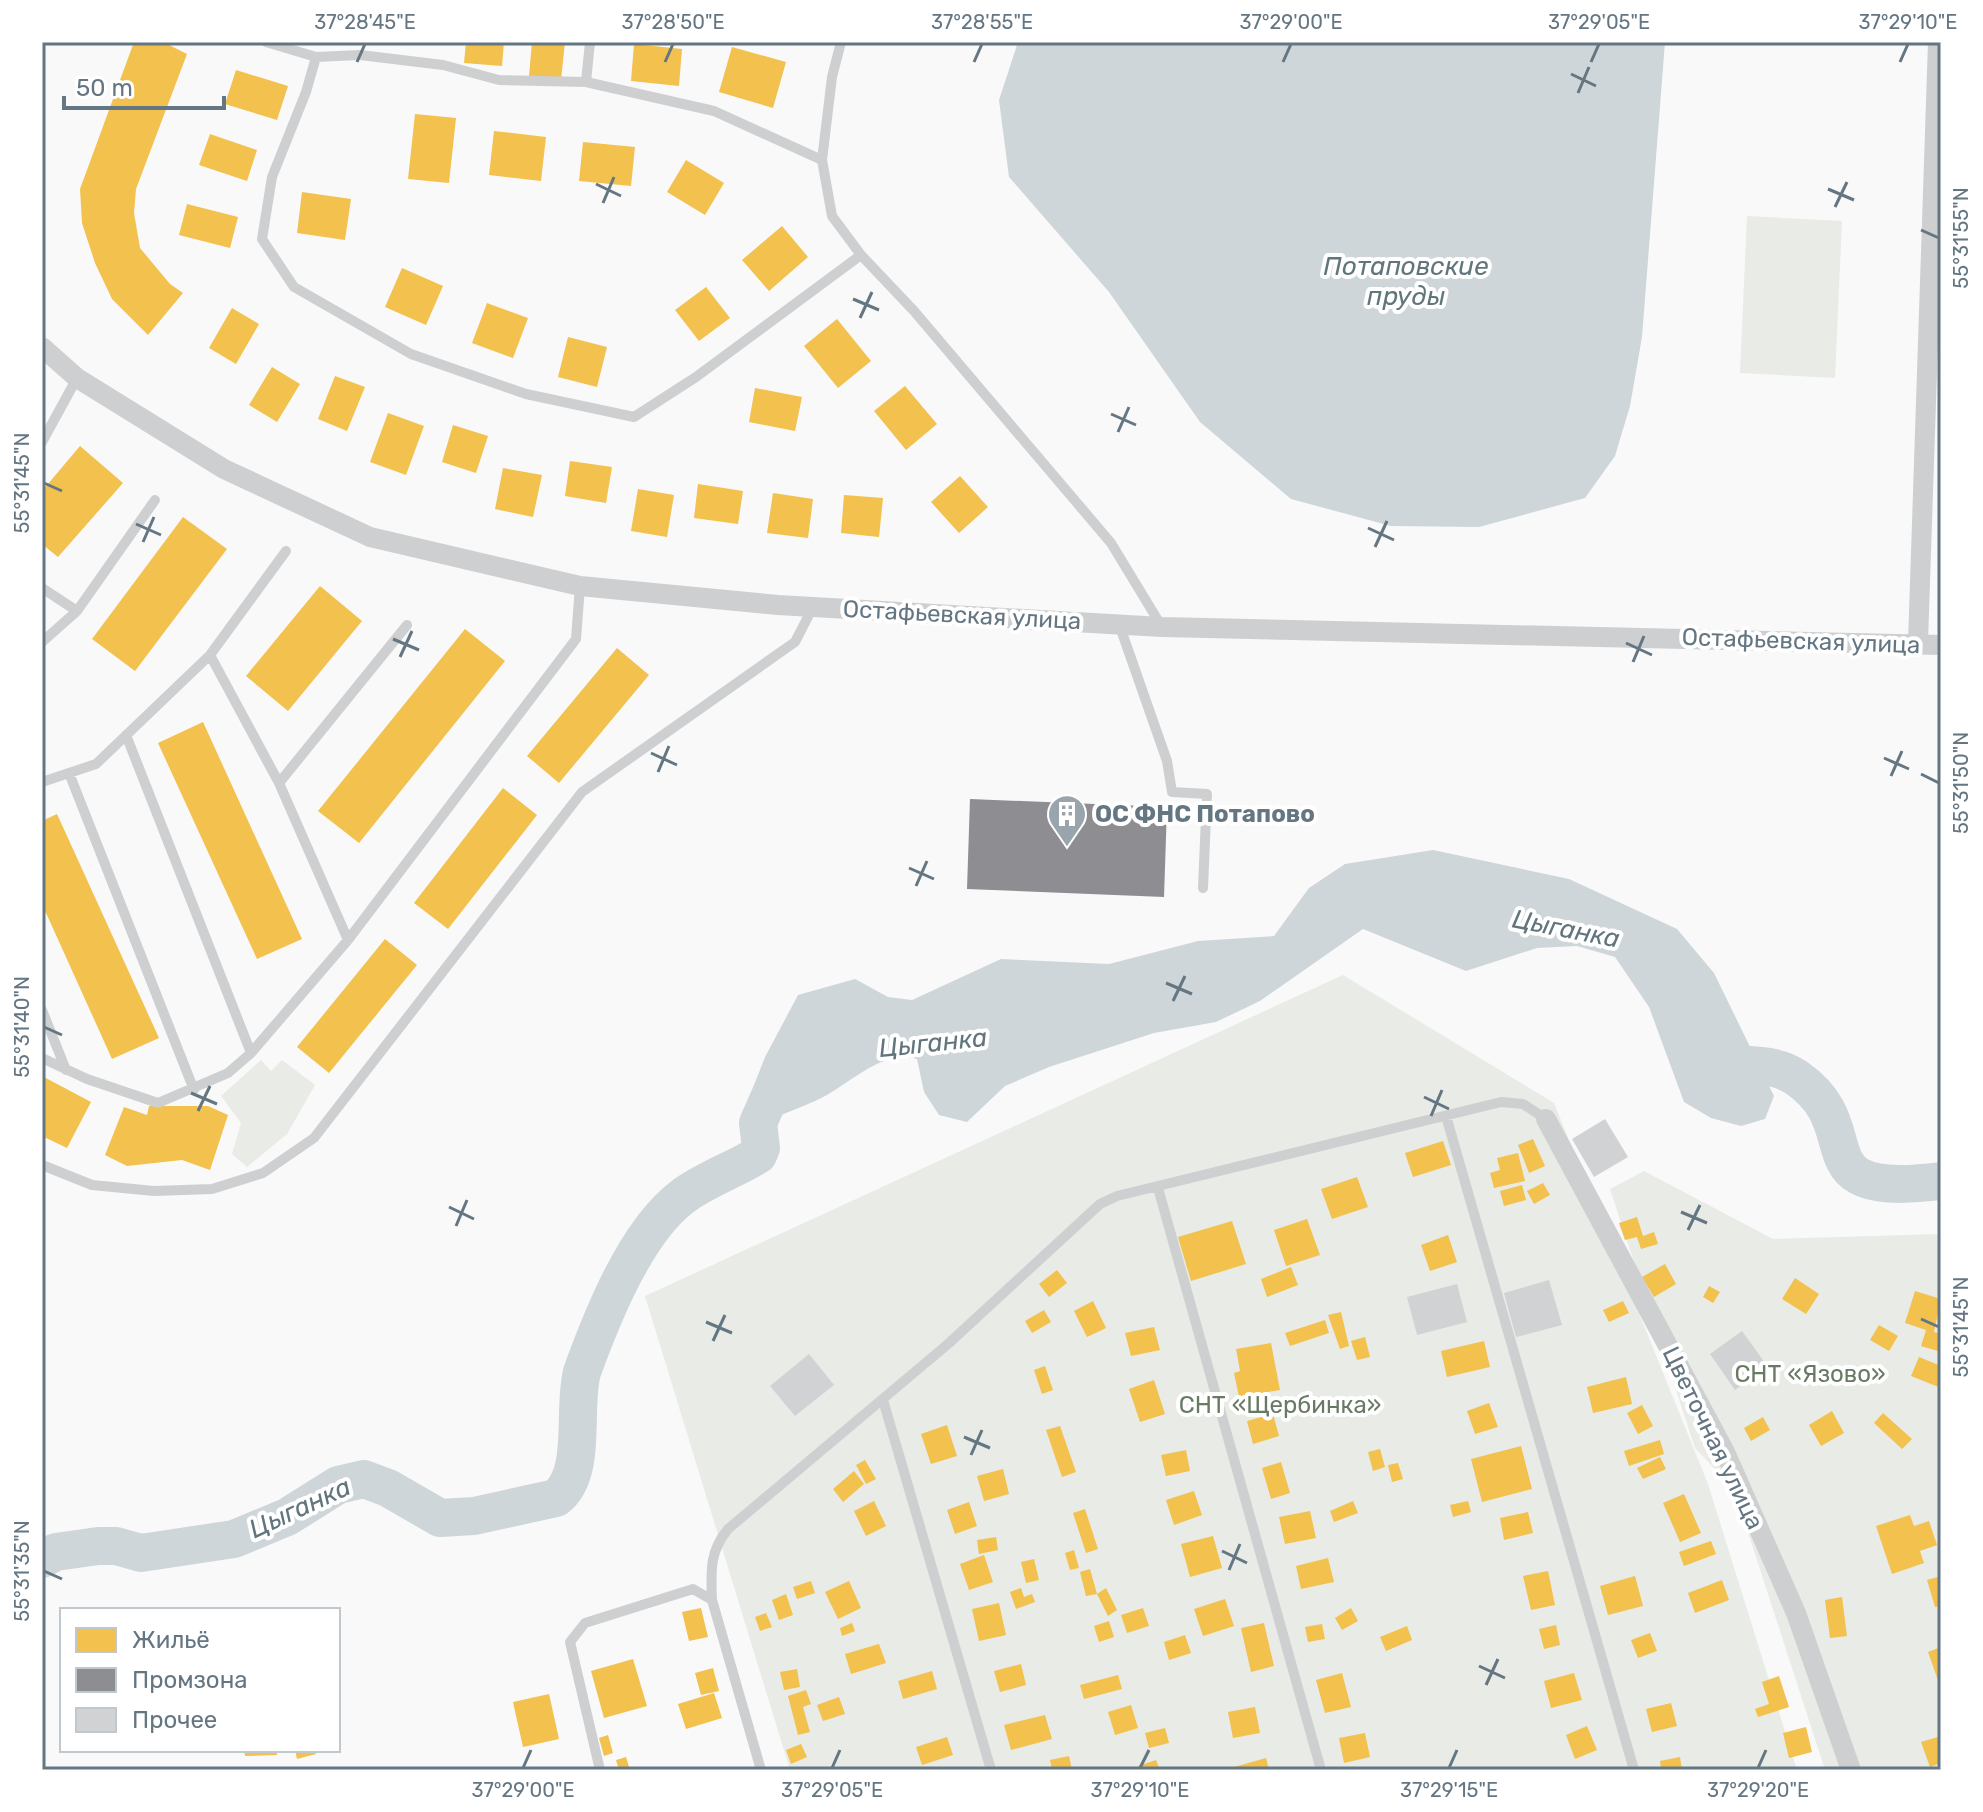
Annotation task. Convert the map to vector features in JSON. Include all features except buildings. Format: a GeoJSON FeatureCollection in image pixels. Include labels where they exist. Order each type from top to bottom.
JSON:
{"type":"FeatureCollection","features":[{"type":"Feature","properties":{"kind":"street"},"geometry":{"type":"LineString","coordinates":[[1918,643],[1938,200],[1938,42]]}},
{"type":"Feature","properties":{"kind":"street","name":"Остафьевская улица"},"geometry":{"type":"LineString","coordinates":[[42,347],[77,378],[224,469],[370,537],[580,586],[813,607],[1162,627],[1941,645]]}},
{"type":"Feature","properties":{"kind":"street","name":"Цветочная улица"},"geometry":{"type":"LineString","coordinates":[[1546,1119],[1725,1452],[1796,1613],[1851,1770]]}},
{"type":"Feature","properties":{"kind":"lane"},"geometry":{"type":"LineString","coordinates":[[266,42],[316,57],[360,55],[443,65],[499,80],[586,82],[714,111],[822,160]]}},
{"type":"Feature","properties":{"kind":"lane"},"geometry":{"type":"LineString","coordinates":[[586,82],[590,42]]}},
{"type":"Feature","properties":{"kind":"lane"},"geometry":{"type":"LineString","coordinates":[[841,42],[832,77],[822,160],[832,216],[861,255],[924,323],[1111,543],[1162,627]]}},
{"type":"Feature","properties":{"kind":"lane"},"geometry":{"type":"LineString","coordinates":[[316,57],[306,92],[272,177],[262,239],[294,287],[411,354],[526,394],[634,417],[696,377],[861,255]]}},
{"type":"Feature","properties":{"kind":"lane"},"geometry":{"type":"LineString","coordinates":[[42,442],[77,378]]}},
{"type":"Feature","properties":{"kind":"lane"},"geometry":{"type":"LineString","coordinates":[[42,642],[77,611],[155,500]]}},
{"type":"Feature","properties":{"kind":"lane"},"geometry":{"type":"LineString","coordinates":[[42,782],[96,764],[210,655],[286,551]]}},
{"type":"Feature","properties":{"kind":"lane"},"geometry":{"type":"LineString","coordinates":[[42,1058],[66,1070],[158,1103],[228,1073],[251,1053],[348,940],[576,639],[580,586]]}},
{"type":"Feature","properties":{"kind":"lane"},"geometry":{"type":"LineString","coordinates":[[42,588],[77,611]]}},
{"type":"Feature","properties":{"kind":"lane"},"geometry":{"type":"LineString","coordinates":[[42,1165],[92,1185],[154,1191],[212,1189],[263,1173],[314,1138],[582,792],[795,642],[813,607]]}},
{"type":"Feature","properties":{"kind":"lane"},"geometry":{"type":"LineString","coordinates":[[1119,624],[1167,761],[1172,792],[1207,794],[1203,888]]}},
{"type":"Feature","properties":{"kind":"lane"},"geometry":{"type":"LineString","coordinates":[[279,783],[407,625]]}},
{"type":"Feature","properties":{"kind":"lane"},"geometry":{"type":"LineString","coordinates":[[210,655],[279,783],[348,940]]}},
{"type":"Feature","properties":{"kind":"lane"},"geometry":{"type":"LineString","coordinates":[[126,735],[251,1053]]}},
{"type":"Feature","properties":{"kind":"lane"},"geometry":{"type":"LineString","coordinates":[[69,773],[194,1090]]}},
{"type":"Feature","properties":{"kind":"lane"},"geometry":{"type":"LineString","coordinates":[[42,1010],[66,1070]]}},
{"type":"Feature","properties":{"kind":"lane"},"geometry":{"type":"LineString","coordinates":[[761,1770],[712,1600],[711,1561],[715,1545],[728,1529],[883,1400],[1093,1209],[1117,1196],[1501,1102],[1523,1104],[1546,1119]]}},
{"type":"Feature","properties":{"kind":"lane"},"geometry":{"type":"LineString","coordinates":[[1446,1116],[1634,1770]]}},
{"type":"Feature","properties":{"kind":"lane"},"geometry":{"type":"LineString","coordinates":[[1158,1188],[1321,1770]]}},
{"type":"Feature","properties":{"kind":"lane"},"geometry":{"type":"LineString","coordinates":[[883,1400],[991,1770]]}},
{"type":"Feature","properties":{"kind":"lane"},"geometry":{"type":"LineString","coordinates":[[600,1770],[570,1642],[585,1623],[693,1589],[712,1600]]}},
{"type":"Feature","properties":{"kind":"green space"},"geometry":{"type":"Polygon","coordinates":[[[1747,216],[1842,221],[1835,378],[1740,373],[1747,216]]]}},
{"type":"Feature","properties":{"kind":"green space","name":"СНТ «Щербинка»"},"geometry":{"type":"Polygon","coordinates":[[[1343,975],[1554,1103],[1708,1484],[1797,1770],[790,1770],[645,1296],[1343,975]]]}},
{"type":"Feature","properties":{"kind":"green space"},"geometry":{"type":"Polygon","coordinates":[[[261,1060],[271,1071],[282,1060],[315,1085],[287,1134],[247,1167],[232,1154],[241,1123],[221,1096],[261,1060]]]}},
{"type":"Feature","properties":{"kind":"green space","name":"СНТ «Язово»"},"geometry":{"type":"Polygon","coordinates":[[[1644,1171],[1773,1239],[1941,1234],[1941,1770],[1825,1770],[1734,1489],[1695,1448],[1610,1189],[1644,1171]]]}},
{"type":"Feature","properties":{"kind":"water","name":"Потаповские пруды"},"geometry":{"type":"Polygon","coordinates":[[[1018,42],[1665,42],[1642,337],[1630,406],[1615,456],[1585,498],[1479,527],[1391,526],[1291,499],[1200,422],[1109,292],[1009,177],[999,100],[1018,42]]]}},
{"type":"Feature","properties":{"kind":"water"},"geometry":{"type":"Polygon","coordinates":[[[1433,850],[1569,879],[1677,929],[1714,973],[1774,1096],[1765,1119],[1741,1126],[1711,1118],[1684,1102],[1649,1007],[1615,957],[1577,946],[1537,948],[1466,971],[1363,929],[1260,1001],[1216,1022],[1154,1033],[1049,1067],[1005,1086],[967,1122],[939,1115],[924,1092],[917,1059],[904,1057],[881,1062],[827,1095],[781,1115],[764,1108],[753,1088],[765,1057],[798,995],[855,979],[888,997],[912,1000],[1001,959],[1109,964],[1198,941],[1274,936],[1309,888],[1345,864],[1433,850]]]}},
{"type":"Feature","properties":{"kind":"waterway","name":"Цыганка"},"geometry":{"type":"LineString","coordinates":[[1708,1060],[1776,1068],[1797,1078],[1819,1098],[1831,1119],[1842,1156],[1851,1170],[1867,1180],[1896,1184],[1941,1181]]}},
{"type":"Feature","properties":{"kind":"waterway","name":"Цыганка"},"geometry":{"type":"LineString","coordinates":[[42,1559],[56,1552],[98,1546],[116,1546],[141,1553],[234,1539],[287,1517],[338,1485],[364,1479],[388,1488],[440,1518],[474,1516],[556,1498],[566,1487],[576,1457],[582,1372],[622,1277],[649,1232],[682,1197],[758,1155],[761,1148],[758,1123],[785,1062]]}},
{"type":"Feature","properties":{"kind":"place","name":"ОС ФНС Потапово"},"geometry":{"type":"Point","coordinates":[1067,848]}}]}
